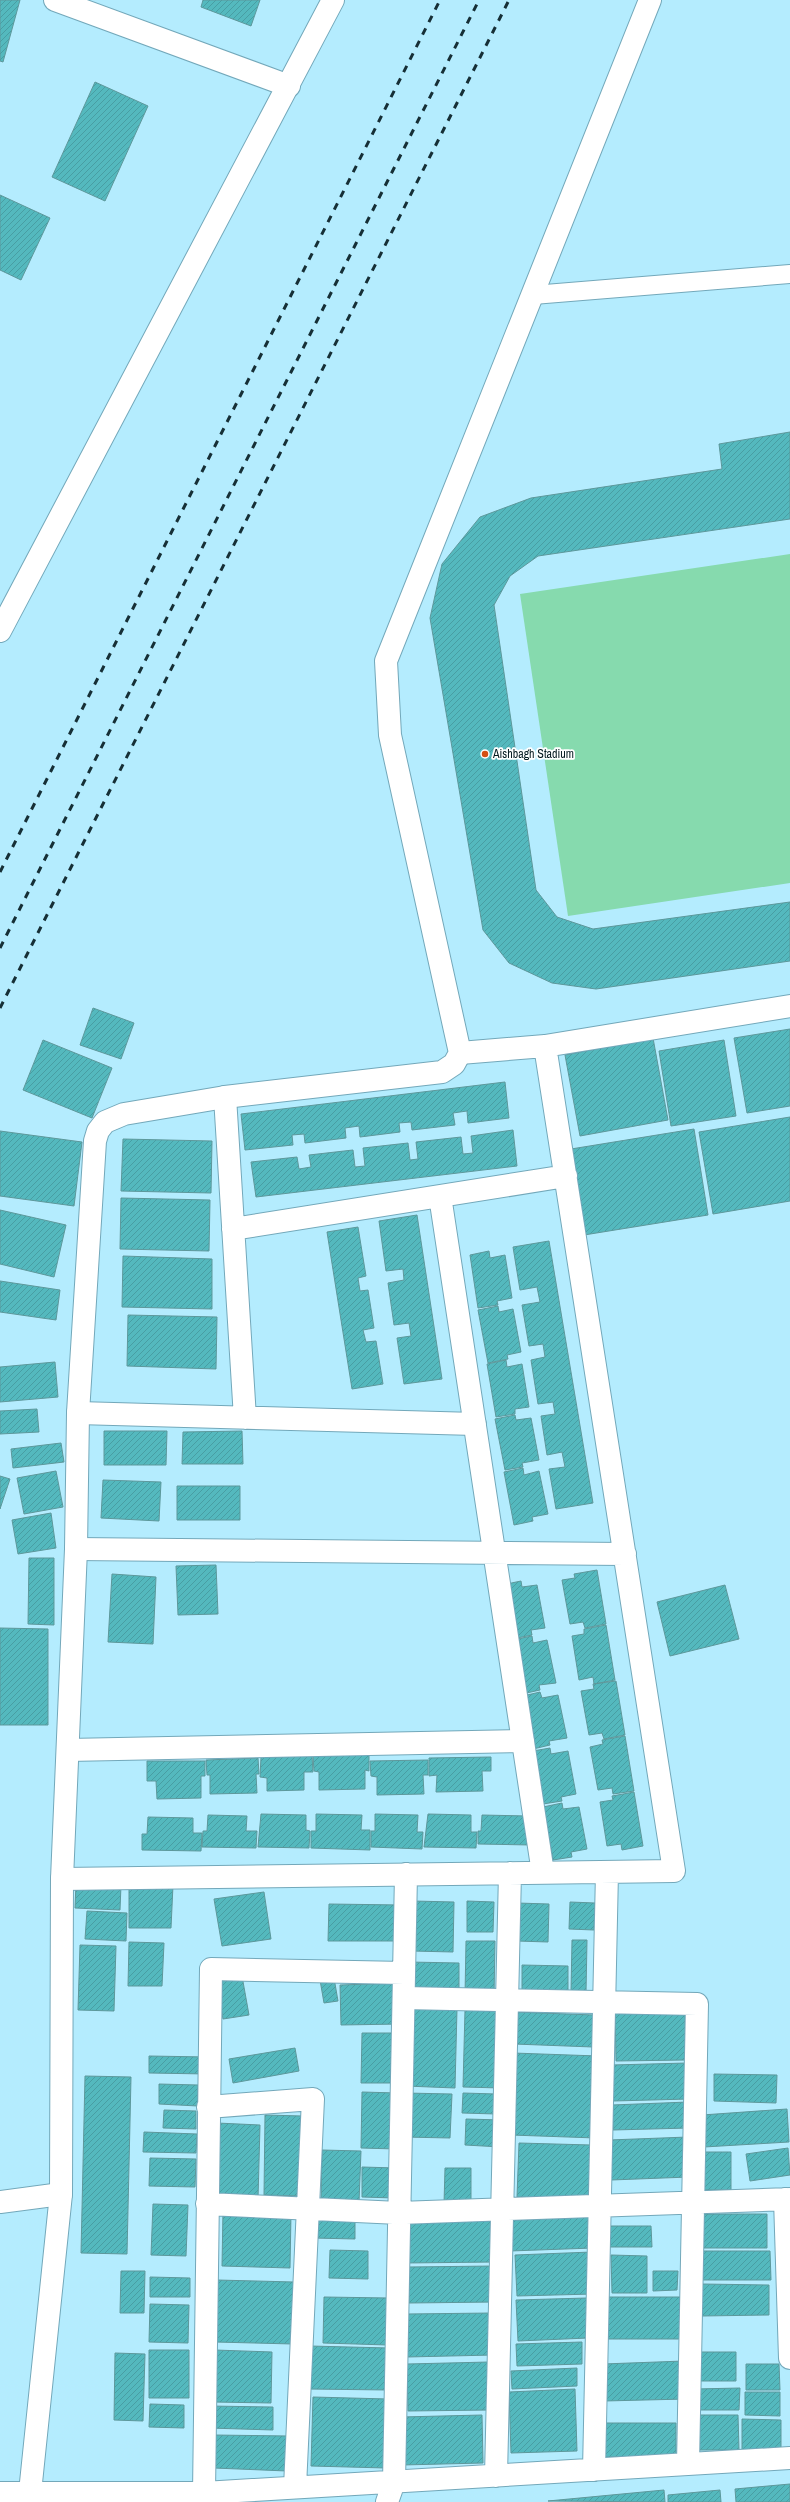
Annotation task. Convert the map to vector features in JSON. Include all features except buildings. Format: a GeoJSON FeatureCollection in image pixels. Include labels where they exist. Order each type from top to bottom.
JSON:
{"type":"FeatureCollection","features":[{"type":"Feature","properties":{"kind":"street"},"geometry":{"type":"LineString","coordinates":[[55,0],[289,86]]}},
{"type":"Feature","properties":{"kind":"street"},"geometry":{"type":"LineString","coordinates":[[0,631],[289,86],[332,0]]}},
{"type":"Feature","properties":{"kind":"street"},"geometry":{"type":"LineString","coordinates":[[30,2498],[61,2194],[62,1879],[76,1549],[78,1413],[93,1154],[98,1131],[105,1122],[124,1114],[225,1097],[442,1072],[454,1064],[460,1053],[390,735],[386,661],[650,0]]}},
{"type":"Feature","properties":{"kind":"street"},"geometry":{"type":"LineString","coordinates":[[460,1053],[545,1046],[790,1006]]}},
{"type":"Feature","properties":{"kind":"street"},"geometry":{"type":"LineString","coordinates":[[62,1879],[674,1871],[545,1046]]}},
{"type":"Feature","properties":{"kind":"street"},"geometry":{"type":"LineString","coordinates":[[225,1097],[245,1418]]}},
{"type":"Feature","properties":{"kind":"street"},"geometry":{"type":"LineString","coordinates":[[233,1229],[566,1176]]}},
{"type":"Feature","properties":{"kind":"street"},"geometry":{"type":"LineString","coordinates":[[440,1196],[543,1873]]}},
{"type":"Feature","properties":{"kind":"street"},"geometry":{"type":"LineString","coordinates":[[78,1413],[475,1424]]}},
{"type":"Feature","properties":{"kind":"street"},"geometry":{"type":"LineString","coordinates":[[76,1549],[625,1554]]}},
{"type":"Feature","properties":{"kind":"street"},"geometry":{"type":"LineString","coordinates":[[68,1750],[523,1741]]}},
{"type":"Feature","properties":{"kind":"street"},"geometry":{"type":"LineString","coordinates":[[594,2470],[607,1872]]}},
{"type":"Feature","properties":{"kind":"street"},"geometry":{"type":"LineString","coordinates":[[496,2476],[510,1873]]}},
{"type":"Feature","properties":{"kind":"street"},"geometry":{"type":"LineString","coordinates":[[390,2492],[399,2213],[406,1874]]}},
{"type":"Feature","properties":{"kind":"street"},"geometry":{"type":"LineString","coordinates":[[204,2493],[210,1969],[404,1972]]}},
{"type":"Feature","properties":{"kind":"street"},"geometry":{"type":"LineString","coordinates":[[404,1998],[697,2004],[688,2464]]}},
{"type":"Feature","properties":{"kind":"street"},"geometry":{"type":"LineString","coordinates":[[208,2107],[313,2099],[295,2487]]}},
{"type":"Feature","properties":{"kind":"street"},"geometry":{"type":"LineString","coordinates":[[0,2202],[61,2194]]}},
{"type":"Feature","properties":{"kind":"street"},"geometry":{"type":"LineString","coordinates":[[208,2204],[399,2213],[788,2199],[790,2358]]}},
{"type":"Feature","properties":{"kind":"street"},"geometry":{"type":"LineString","coordinates":[[0,2493],[30,2498],[147,2498],[295,2487],[390,2492],[496,2476],[790,2458]]}},
{"type":"Feature","properties":{"kind":"lane"},"geometry":{"type":"LineString","coordinates":[[533,295],[790,274]]}},
{"type":"Feature","properties":{"kind":"green space"},"geometry":{"type":"Polygon","coordinates":[[[790,554],[790,883],[568,916],[520,594],[790,554]]]}},
{"type":"Feature","properties":{"kind":"railway"},"geometry":{"type":"LineString","coordinates":[[0,872],[440,0]]}},
{"type":"Feature","properties":{"kind":"railway"},"geometry":{"type":"LineString","coordinates":[[0,948],[479,0]]}},
{"type":"Feature","properties":{"kind":"railway"},"geometry":{"type":"LineString","coordinates":[[0,1008],[509,0]]}},
{"type":"Feature","properties":{"kind":"place","name":"Aishbagh Stadium"},"geometry":{"type":"Point","coordinates":[485,754]}}]}
